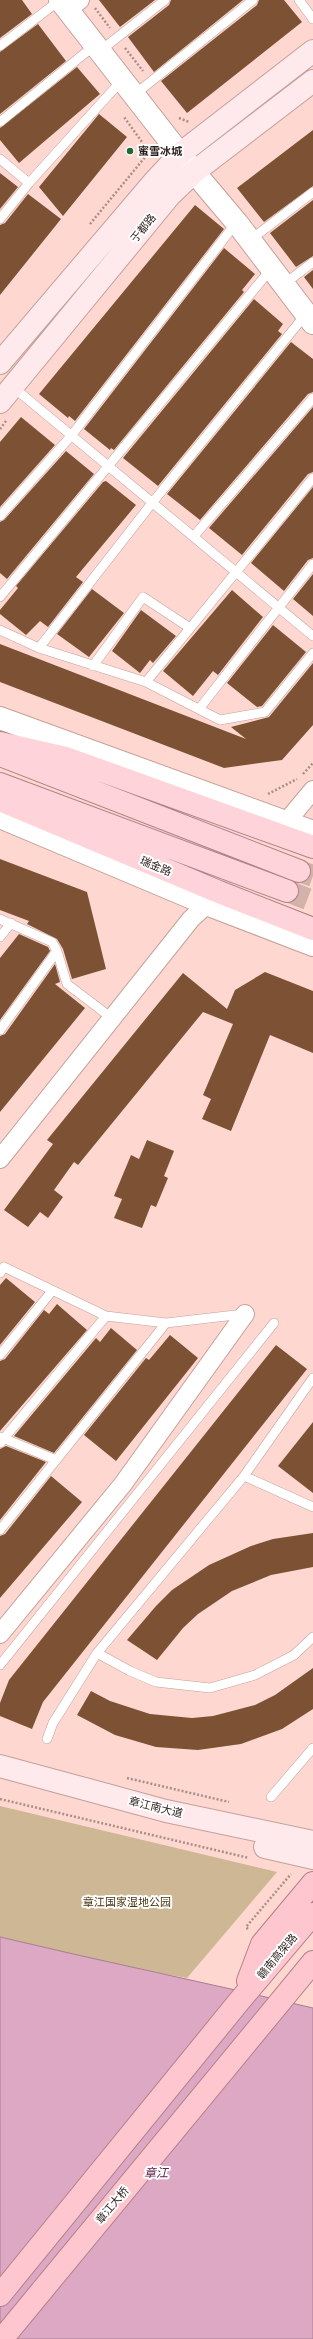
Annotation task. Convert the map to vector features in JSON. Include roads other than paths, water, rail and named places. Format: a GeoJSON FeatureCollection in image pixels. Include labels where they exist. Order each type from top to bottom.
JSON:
{"type":"FeatureCollection","features":[{"type":"Feature","properties":{"kind":"highway"},"geometry":{"type":"LineString","coordinates":[[0,2295],[241,1998],[262,1944],[313,1883]]}},
{"type":"Feature","properties":{"kind":"highway","name":"赣南高架路"},"geometry":{"type":"LineString","coordinates":[[241,1998],[313,1914]]}},
{"type":"Feature","properties":{"kind":"highway"},"geometry":{"type":"LineString","coordinates":[[268,2016],[313,1962]]}},
{"type":"Feature","properties":{"kind":"highway"},"geometry":{"type":"LineString","coordinates":[[268,2016],[313,1972]]}},
{"type":"Feature","properties":{"kind":"highway","name":"章江大桥"},"geometry":{"type":"LineString","coordinates":[[2,2339],[268,2016]]}},
{"type":"Feature","properties":{"kind":"main road","name":"于都路"},"geometry":{"type":"LineString","coordinates":[[1,361],[153,183],[180,154],[313,51]]}},
{"type":"Feature","properties":{"kind":"main road","name":"于都路"},"geometry":{"type":"LineString","coordinates":[[13,396],[170,195],[194,172],[313,81]]}},
{"type":"Feature","properties":{"kind":"main road"},"geometry":{"type":"LineString","coordinates":[[0,743],[66,758],[282,828],[313,848]]}},
{"type":"Feature","properties":{"kind":"main road"},"geometry":{"type":"LineString","coordinates":[[0,755],[299,871]]}},
{"type":"Feature","properties":{"kind":"main road"},"geometry":{"type":"LineString","coordinates":[[0,784],[287,891]]}},
{"type":"Feature","properties":{"kind":"main road","name":"瑞金路"},"geometry":{"type":"LineString","coordinates":[[0,800],[214,898],[313,928]]}},
{"type":"Feature","properties":{"kind":"main road","name":"章江南大道"},"geometry":{"type":"LineString","coordinates":[[0,1766],[166,1811],[313,1842]]}},
{"type":"Feature","properties":{"kind":"main road","name":"章江南大道"},"geometry":{"type":"LineString","coordinates":[[0,1782],[304,1863]]}},
{"type":"Feature","properties":{"kind":"street"},"geometry":{"type":"LineString","coordinates":[[72,3],[98,48],[136,85],[180,154],[237,223],[249,241],[310,319]]}},
{"type":"Feature","properties":{"kind":"street"},"geometry":{"type":"LineString","coordinates":[[0,718],[282,828],[313,832]]}},
{"type":"Feature","properties":{"kind":"street"},"geometry":{"type":"LineString","coordinates":[[282,828],[313,790]]}},
{"type":"Feature","properties":{"kind":"street"},"geometry":{"type":"LineString","coordinates":[[0,817],[214,898],[313,945]]}},
{"type":"Feature","properties":{"kind":"street"},"geometry":{"type":"LineString","coordinates":[[0,1159],[113,1019],[191,919],[214,898]]}},
{"type":"Feature","properties":{"kind":"street"},"geometry":{"type":"LineString","coordinates":[[0,1634],[123,1484],[245,1314]]}},
{"type":"Feature","properties":{"kind":"lane"},"geometry":{"type":"LineString","coordinates":[[0,122],[98,48],[118,38],[165,0]]}},
{"type":"Feature","properties":{"kind":"lane"},"geometry":{"type":"LineString","coordinates":[[0,220],[29,183],[108,96],[136,85],[253,0]]}},
{"type":"Feature","properties":{"kind":"lane"},"geometry":{"type":"LineString","coordinates":[[299,0],[313,19]]}},
{"type":"Feature","properties":{"kind":"lane"},"geometry":{"type":"LineString","coordinates":[[0,46],[72,3]]}},
{"type":"Feature","properties":{"kind":"lane"},"geometry":{"type":"LineString","coordinates":[[0,159],[29,183]]}},
{"type":"Feature","properties":{"kind":"lane"},"geometry":{"type":"LineString","coordinates":[[249,241],[313,192]]}},
{"type":"Feature","properties":{"kind":"lane"},"geometry":{"type":"LineString","coordinates":[[0,516],[71,436],[237,223]]}},
{"type":"Feature","properties":{"kind":"lane"},"geometry":{"type":"LineString","coordinates":[[0,597],[108,466],[277,277],[313,262]]}},
{"type":"Feature","properties":{"kind":"lane"},"geometry":{"type":"LineString","coordinates":[[39,648],[152,503],[310,319]]}},
{"type":"Feature","properties":{"kind":"lane"},"geometry":{"type":"LineString","coordinates":[[13,396],[71,436],[194,536],[313,636]]}},
{"type":"Feature","properties":{"kind":"lane"},"geometry":{"type":"LineString","coordinates":[[194,536],[313,398]]}},
{"type":"Feature","properties":{"kind":"lane"},"geometry":{"type":"LineString","coordinates":[[146,682],[313,478]]}},
{"type":"Feature","properties":{"kind":"lane"},"geometry":{"type":"LineString","coordinates":[[199,709],[278,606],[313,564]]}},
{"type":"Feature","properties":{"kind":"lane"},"geometry":{"type":"LineString","coordinates":[[93,666],[144,597],[190,628]]}},
{"type":"Feature","properties":{"kind":"lane"},"geometry":{"type":"LineString","coordinates":[[0,630],[39,648],[146,682],[220,720],[265,712],[313,653]]}},
{"type":"Feature","properties":{"kind":"lane"},"geometry":{"type":"LineString","coordinates":[[0,919],[52,942],[57,951],[67,984],[113,1019]]}},
{"type":"Feature","properties":{"kind":"lane"},"geometry":{"type":"LineString","coordinates":[[0,937],[11,923]]}},
{"type":"Feature","properties":{"kind":"lane"},"geometry":{"type":"LineString","coordinates":[[0,1030],[57,951]]}},
{"type":"Feature","properties":{"kind":"lane"},"geometry":{"type":"LineString","coordinates":[[0,1273],[4,1267],[106,1316],[166,1323],[245,1314]]}},
{"type":"Feature","properties":{"kind":"lane"},"geometry":{"type":"LineString","coordinates":[[0,1355],[52,1291]]}},
{"type":"Feature","properties":{"kind":"lane"},"geometry":{"type":"LineString","coordinates":[[56,1460],[1,1440],[106,1316]]}},
{"type":"Feature","properties":{"kind":"lane"},"geometry":{"type":"LineString","coordinates":[[0,1665],[274,1322]]}},
{"type":"Feature","properties":{"kind":"lane"},"geometry":{"type":"LineString","coordinates":[[0,1530],[166,1323]]}},
{"type":"Feature","properties":{"kind":"lane"},"geometry":{"type":"LineString","coordinates":[[47,1738],[53,1723],[97,1653],[244,1476],[313,1378]]}},
{"type":"Feature","properties":{"kind":"lane"},"geometry":{"type":"LineString","coordinates":[[244,1476],[313,1507]]}},
{"type":"Feature","properties":{"kind":"lane"},"geometry":{"type":"LineString","coordinates":[[97,1653],[130,1671],[156,1682],[210,1688],[256,1675],[294,1655],[313,1637]]}},
{"type":"Feature","properties":{"kind":"lane"},"geometry":{"type":"LineString","coordinates":[[271,1797],[313,1748]]}},
{"type":"Feature","properties":{"kind":"water","name":"章江"},"geometry":{"type":"Polygon","coordinates":[[[0,1937],[313,2008],[313,2339],[0,2339],[0,1937]]]}},
{"type":"Feature","properties":{"kind":"tunnel"},"geometry":{"type":"LineString","coordinates":[[299,871],[313,876]]}},
{"type":"Feature","properties":{"kind":"tunnel"},"geometry":{"type":"LineString","coordinates":[[287,891],[313,901]]}},
{"type":"Feature","properties":{"kind":"place","name":"蜜雪冰城"},"geometry":{"type":"Point","coordinates":[130,151]}},
{"type":"Feature","properties":{"kind":"park label","name":"章江国家湿地公园"},"geometry":{"type":"Point","coordinates":[127,1902]}}]}
